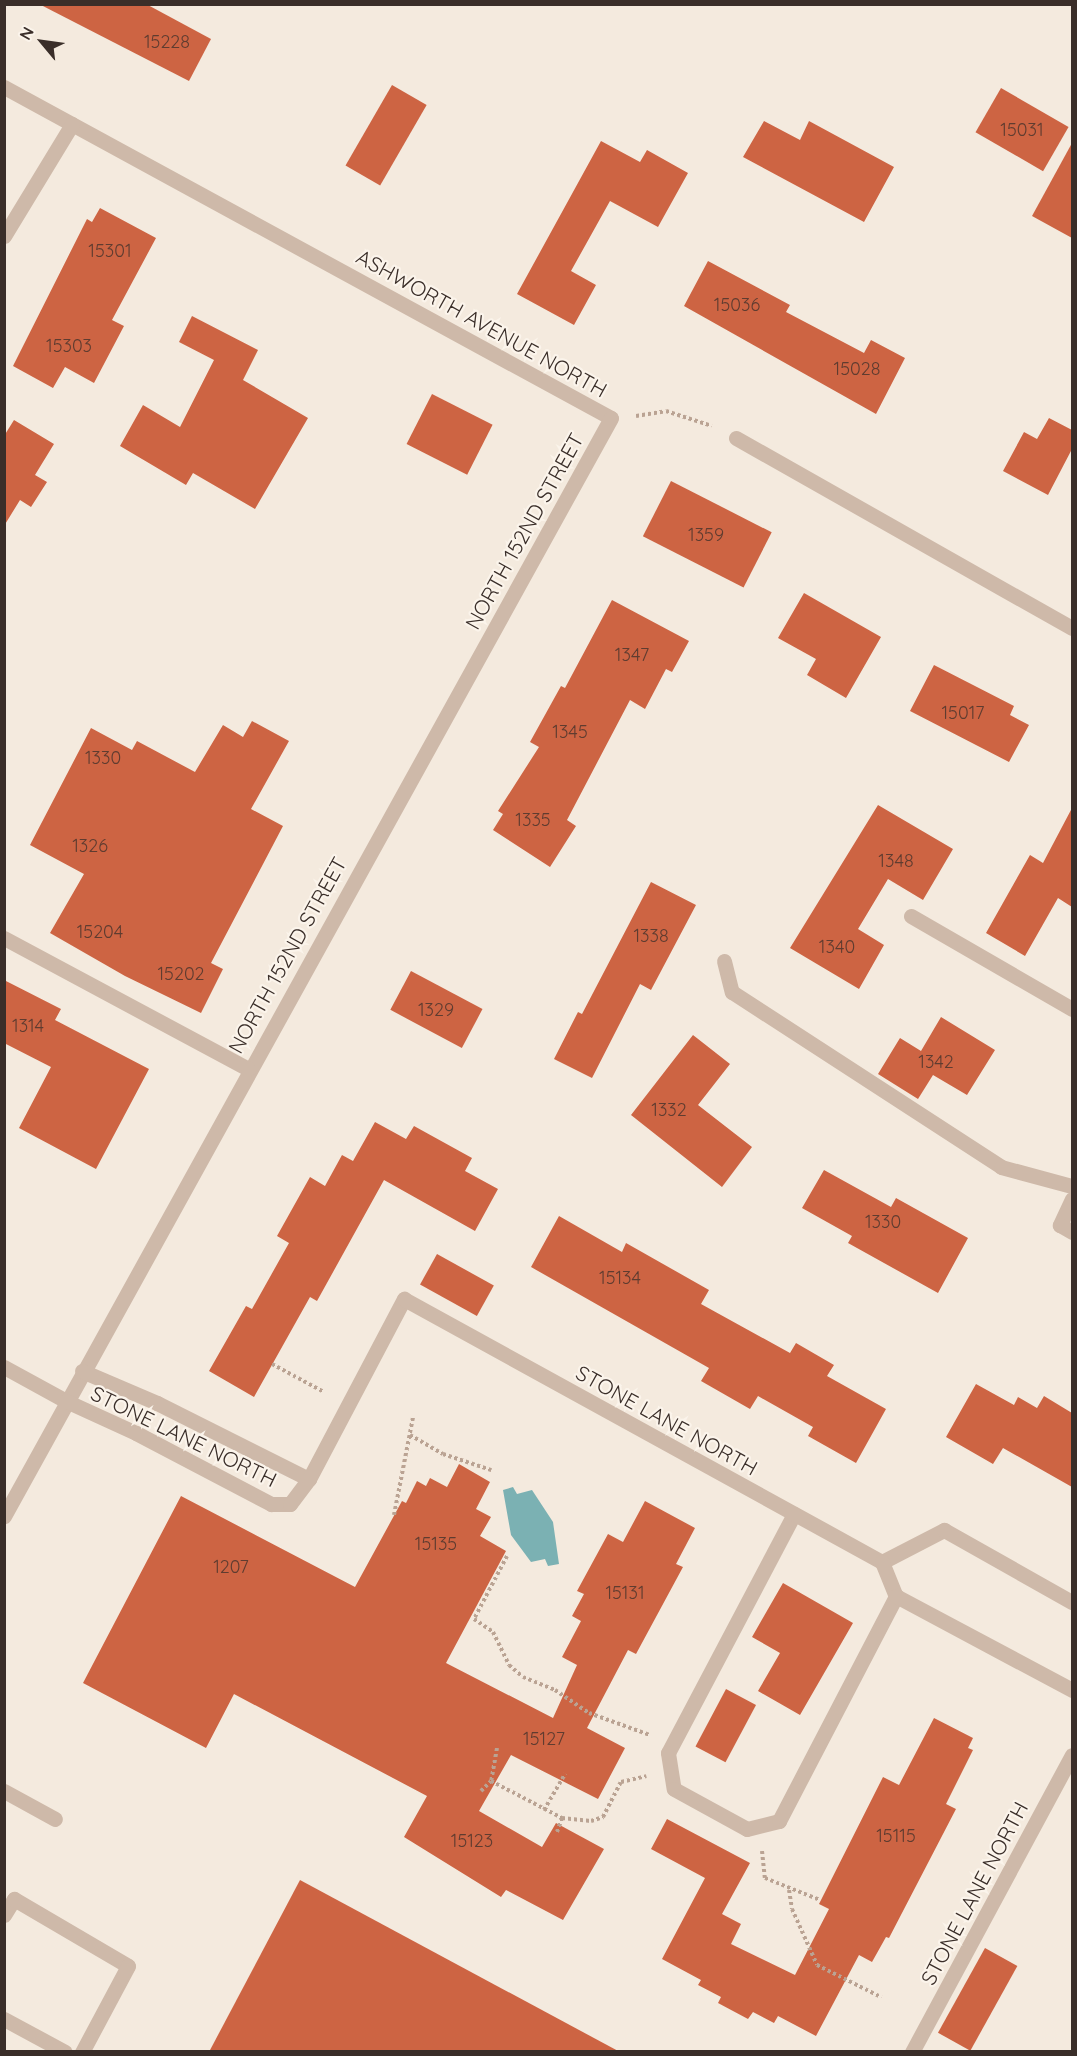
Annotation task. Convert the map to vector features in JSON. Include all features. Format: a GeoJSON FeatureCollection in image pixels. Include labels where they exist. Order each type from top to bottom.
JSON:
{"type":"FeatureCollection","features":[{"type":"Feature","properties":{"kind":"street","name":"ASHWORTH AVENUE NORTH"},"geometry":{"type":"LineString","coordinates":[[4,87],[611,418]]}},
{"type":"Feature","properties":{"kind":"street"},"geometry":{"type":"LineString","coordinates":[[4,236],[72,124]]}},
{"type":"Feature","properties":{"kind":"street","name":"NORTH 152ND STREET"},"geometry":{"type":"LineString","coordinates":[[4,1516],[248,1069],[611,418]]}},
{"type":"Feature","properties":{"kind":"street"},"geometry":{"type":"LineString","coordinates":[[736,438],[1072,628]]}},
{"type":"Feature","properties":{"kind":"street"},"geometry":{"type":"LineString","coordinates":[[911,916],[1072,1009]]}},
{"type":"Feature","properties":{"kind":"street"},"geometry":{"type":"LineString","coordinates":[[4,938],[248,1069]]}},
{"type":"Feature","properties":{"kind":"street"},"geometry":{"type":"LineString","coordinates":[[724,962],[732,992],[1001,1167],[1072,1186]]}},
{"type":"Feature","properties":{"kind":"street"},"geometry":{"type":"LineString","coordinates":[[1066,1229],[1072,1199]]}},
{"type":"Feature","properties":{"kind":"street","name":"STONE LANE NORTH"},"geometry":{"type":"LineString","coordinates":[[66,1401],[136,1432],[271,1504],[290,1504],[309,1479],[404,1299],[882,1562]]}},
{"type":"Feature","properties":{"kind":"street"},"geometry":{"type":"LineString","coordinates":[[4,1367],[66,1401]]}},
{"type":"Feature","properties":{"kind":"street","name":"STONE LANE NORTH"},"geometry":{"type":"LineString","coordinates":[[82,1371],[157,1403],[309,1479]]}},
{"type":"Feature","properties":{"kind":"street"},"geometry":{"type":"LineString","coordinates":[[794,1514],[668,1753],[674,1789],[747,1829],[778,1821],[896,1596]]}},
{"type":"Feature","properties":{"kind":"street"},"geometry":{"type":"LineString","coordinates":[[1072,1602],[944,1530],[882,1562],[896,1596],[1072,1690]]}},
{"type":"Feature","properties":{"kind":"street","name":"STONE LANE NORTH"},"geometry":{"type":"LineString","coordinates":[[912,2052],[1072,1755]]}},
{"type":"Feature","properties":{"kind":"street"},"geometry":{"type":"LineString","coordinates":[[4,1791],[55,1819]]}},
{"type":"Feature","properties":{"kind":"street"},"geometry":{"type":"LineString","coordinates":[[4,1916],[14,1899],[128,1966],[82,2052]]}},
{"type":"Feature","properties":{"kind":"street"},"geometry":{"type":"LineString","coordinates":[[4,2019],[65,2052]]}},
{"type":"Feature","properties":{"kind":"path","name":"ASHWORTH AVENUE NORTH"},"geometry":{"type":"LineString","coordinates":[[611,418],[666,411],[708,424],[736,438]]}},
{"type":"Feature","properties":{"kind":"path"},"geometry":{"type":"LineString","coordinates":[[272,1364],[327,1394]]}},
{"type":"Feature","properties":{"kind":"path"},"geometry":{"type":"LineString","coordinates":[[394,1515],[413,1417]]}},
{"type":"Feature","properties":{"kind":"path"},"geometry":{"type":"LineString","coordinates":[[410,1435],[443,1454],[491,1470]]}},
{"type":"Feature","properties":{"kind":"path"},"geometry":{"type":"LineString","coordinates":[[507,1556],[474,1619],[493,1632],[509,1665],[523,1677],[555,1690],[589,1713],[623,1723]]}},
{"type":"Feature","properties":{"kind":"path"},"geometry":{"type":"LineString","coordinates":[[481,1791],[491,1781],[497,1748]]}},
{"type":"Feature","properties":{"kind":"path"},"geometry":{"type":"LineString","coordinates":[[544,1810],[565,1774]]}},
{"type":"Feature","properties":{"kind":"path"},"geometry":{"type":"LineString","coordinates":[[491,1781],[518,1792],[544,1810],[562,1818],[591,1821],[603,1817],[621,1782]]}},
{"type":"Feature","properties":{"kind":"path"},"geometry":{"type":"LineString","coordinates":[[557,1832],[562,1818]]}},
{"type":"Feature","properties":{"kind":"path"},"geometry":{"type":"LineString","coordinates":[[765,1878],[789,1890],[820,1900]]}},
{"type":"Feature","properties":{"kind":"path"},"geometry":{"type":"LineString","coordinates":[[789,1890],[792,1909],[817,1965],[881,1997]]}},
{"type":"Feature","properties":{"kind":"water"},"geometry":{"type":"Polygon","coordinates":[[[513,1487],[517,1494],[532,1490],[553,1522],[559,1564],[548,1566],[545,1559],[531,1562],[511,1535],[503,1490],[513,1487]]]}},
{"type":"Feature","properties":{"kind":"building"},"geometry":{"type":"Polygon","coordinates":[[[39,4],[146,4],[211,39],[189,81],[39,4]]]}},
{"type":"Feature","properties":{"kind":"building"},"geometry":{"type":"Polygon","coordinates":[[[392,85],[427,105],[380,186],[346,166],[392,85]]]}},
{"type":"Feature","properties":{"kind":"building"},"geometry":{"type":"Polygon","coordinates":[[[1001,88],[1069,127],[1043,171],[976,132],[1001,88]]]}},
{"type":"Feature","properties":{"kind":"building"},"geometry":{"type":"Polygon","coordinates":[[[764,121],[800,140],[809,121],[894,167],[864,222],[743,157],[764,121]]]}},
{"type":"Feature","properties":{"kind":"building"},"geometry":{"type":"Polygon","coordinates":[[[601,141],[640,162],[647,150],[688,173],[658,227],[610,201],[571,271],[596,285],[574,325],[517,294],[601,141]]]}},
{"type":"Feature","properties":{"kind":"building"},"geometry":{"type":"Polygon","coordinates":[[[1072,143],[1072,238],[1032,216],[1072,143]]]}},
{"type":"Feature","properties":{"kind":"building"},"geometry":{"type":"Polygon","coordinates":[[[100,208],[156,238],[112,320],[124,326],[94,383],[65,367],[53,388],[13,366],[87,219],[92,222],[100,208]]]}},
{"type":"Feature","properties":{"kind":"building"},"geometry":{"type":"Polygon","coordinates":[[[708,261],[790,305],[786,312],[864,353],[871,340],[905,358],[876,414],[684,306],[708,261]]]}},
{"type":"Feature","properties":{"kind":"building"},"geometry":{"type":"Polygon","coordinates":[[[192,316],[258,350],[243,380],[308,418],[255,509],[193,473],[186,485],[120,446],[143,405],[180,427],[214,360],[179,342],[192,316]]]}},
{"type":"Feature","properties":{"kind":"building"},"geometry":{"type":"Polygon","coordinates":[[[432,394],[493,425],[467,475],[407,444],[432,394]]]}},
{"type":"Feature","properties":{"kind":"building"},"geometry":{"type":"Polygon","coordinates":[[[1049,418],[1072,430],[1072,449],[1048,495],[1003,471],[1024,432],[1037,439],[1049,418]]]}},
{"type":"Feature","properties":{"kind":"building"},"geometry":{"type":"Polygon","coordinates":[[[14,420],[54,444],[35,475],[47,482],[31,507],[20,500],[4,526],[4,436],[14,420]]]}},
{"type":"Feature","properties":{"kind":"building"},"geometry":{"type":"Polygon","coordinates":[[[671,481],[772,532],[744,588],[643,536],[671,481]]]}},
{"type":"Feature","properties":{"kind":"building"},"geometry":{"type":"Polygon","coordinates":[[[804,593],[881,637],[846,698],[807,675],[816,659],[778,638],[804,593]]]}},
{"type":"Feature","properties":{"kind":"building"},"geometry":{"type":"Polygon","coordinates":[[[612,600],[689,641],[672,672],[666,669],[645,709],[630,700],[567,820],[576,826],[550,867],[493,830],[503,814],[498,811],[539,747],[530,742],[561,686],[565,688],[612,600]]]}},
{"type":"Feature","properties":{"kind":"building"},"geometry":{"type":"Polygon","coordinates":[[[934,665],[1014,706],[1010,715],[1029,725],[1009,762],[910,711],[934,665]]]}},
{"type":"Feature","properties":{"kind":"building"},"geometry":{"type":"Polygon","coordinates":[[[252,721],[289,741],[251,809],[283,826],[211,963],[223,969],[201,1013],[125,976],[50,933],[84,874],[30,845],[91,728],[132,750],[137,741],[195,772],[223,725],[243,737],[252,721]]]}},
{"type":"Feature","properties":{"kind":"building"},"geometry":{"type":"Polygon","coordinates":[[[878,805],[953,849],[923,900],[888,879],[858,929],[884,945],[859,989],[790,948],[878,805]]]}},
{"type":"Feature","properties":{"kind":"building"},"geometry":{"type":"Polygon","coordinates":[[[1072,808],[1072,907],[1058,898],[1025,956],[986,933],[1030,855],[1043,863],[1072,808]]]}},
{"type":"Feature","properties":{"kind":"building"},"geometry":{"type":"Polygon","coordinates":[[[651,882],[696,905],[651,990],[640,984],[592,1078],[554,1059],[578,1012],[582,1014],[651,882]]]}},
{"type":"Feature","properties":{"kind":"building"},"geometry":{"type":"Polygon","coordinates":[[[411,971],[483,1009],[462,1048],[390,1010],[411,971]]]}},
{"type":"Feature","properties":{"kind":"building"},"geometry":{"type":"Polygon","coordinates":[[[4,980],[61,1009],[55,1020],[149,1069],[96,1169],[19,1128],[51,1067],[4,1043],[4,980]]]}},
{"type":"Feature","properties":{"kind":"building"},"geometry":{"type":"Polygon","coordinates":[[[941,1017],[995,1050],[967,1095],[933,1075],[918,1099],[878,1074],[900,1038],[921,1051],[941,1017]]]}},
{"type":"Feature","properties":{"kind":"building"},"geometry":{"type":"Polygon","coordinates":[[[693,1035],[730,1064],[698,1105],[752,1147],[722,1187],[631,1115],[693,1035]]]}},
{"type":"Feature","properties":{"kind":"building"},"geometry":{"type":"Polygon","coordinates":[[[375,1122],[406,1139],[414,1126],[472,1158],[465,1171],[498,1189],[475,1231],[384,1180],[317,1301],[310,1297],[254,1397],[209,1371],[246,1306],[252,1309],[289,1243],[277,1236],[310,1177],[325,1186],[342,1155],[353,1161],[375,1122]]]}},
{"type":"Feature","properties":{"kind":"building"},"geometry":{"type":"Polygon","coordinates":[[[824,1170],[891,1207],[896,1198],[968,1238],[938,1293],[848,1243],[852,1236],[802,1208],[824,1170]]]}},
{"type":"Feature","properties":{"kind":"building"},"geometry":{"type":"Polygon","coordinates":[[[559,1216],[622,1252],[626,1243],[709,1290],[701,1304],[790,1353],[796,1343],[834,1365],[827,1376],[886,1409],[856,1463],[808,1436],[813,1427],[758,1396],[750,1409],[701,1381],[709,1368],[531,1267],[559,1216]]]}},
{"type":"Feature","properties":{"kind":"building"},"geometry":{"type":"Polygon","coordinates":[[[437,1254],[494,1286],[477,1316],[420,1285],[437,1254]]]}},
{"type":"Feature","properties":{"kind":"building"},"geometry":{"type":"Polygon","coordinates":[[[976,1384],[1014,1405],[1018,1397],[1037,1408],[1044,1396],[1072,1413],[1072,1487],[1003,1448],[993,1464],[946,1437],[976,1384]]]}},
{"type":"Feature","properties":{"kind":"building"},"geometry":{"type":"Polygon","coordinates":[[[459,1464],[490,1482],[476,1509],[491,1517],[480,1536],[506,1551],[446,1663],[553,1718],[577,1665],[562,1657],[581,1621],[572,1616],[584,1594],[577,1591],[608,1534],[623,1542],[645,1501],[695,1528],[676,1564],[683,1567],[636,1654],[628,1650],[587,1728],[625,1748],[598,1799],[511,1755],[479,1811],[542,1847],[556,1823],[604,1849],[563,1920],[506,1890],[501,1897],[404,1837],[427,1796],[234,1694],[206,1748],[83,1683],[181,1496],[355,1587],[402,1501],[406,1503],[417,1481],[426,1486],[430,1478],[447,1487],[459,1464]]]}},
{"type":"Feature","properties":{"kind":"building"},"geometry":{"type":"Polygon","coordinates":[[[783,1583],[853,1623],[800,1715],[758,1691],[780,1653],[752,1637],[783,1583]]]}},
{"type":"Feature","properties":{"kind":"building"},"geometry":{"type":"Polygon","coordinates":[[[726,1689],[756,1705],[726,1762],[695,1746],[726,1689]]]}},
{"type":"Feature","properties":{"kind":"building"},"geometry":{"type":"Polygon","coordinates":[[[934,1718],[973,1738],[968,1748],[973,1750],[946,1804],[956,1809],[889,1938],[886,1937],[872,1962],[859,1955],[816,2036],[778,2016],[774,2023],[753,2012],[748,2019],[718,2003],[721,1997],[698,1985],[701,1980],[662,1959],[705,1878],[651,1849],[667,1819],[750,1863],[722,1914],[741,1924],[731,1944],[795,1975],[829,1909],[819,1904],[883,1777],[899,1785],[934,1718]]]}},
{"type":"Feature","properties":{"kind":"building"},"geometry":{"type":"Polygon","coordinates":[[[300,1880],[620,2052],[209,2052],[300,1880]]]}},
{"type":"Feature","properties":{"kind":"building"},"geometry":{"type":"Polygon","coordinates":[[[985,1948],[1017,1966],[970,2051],[938,2033],[985,1948]]]}}]}
